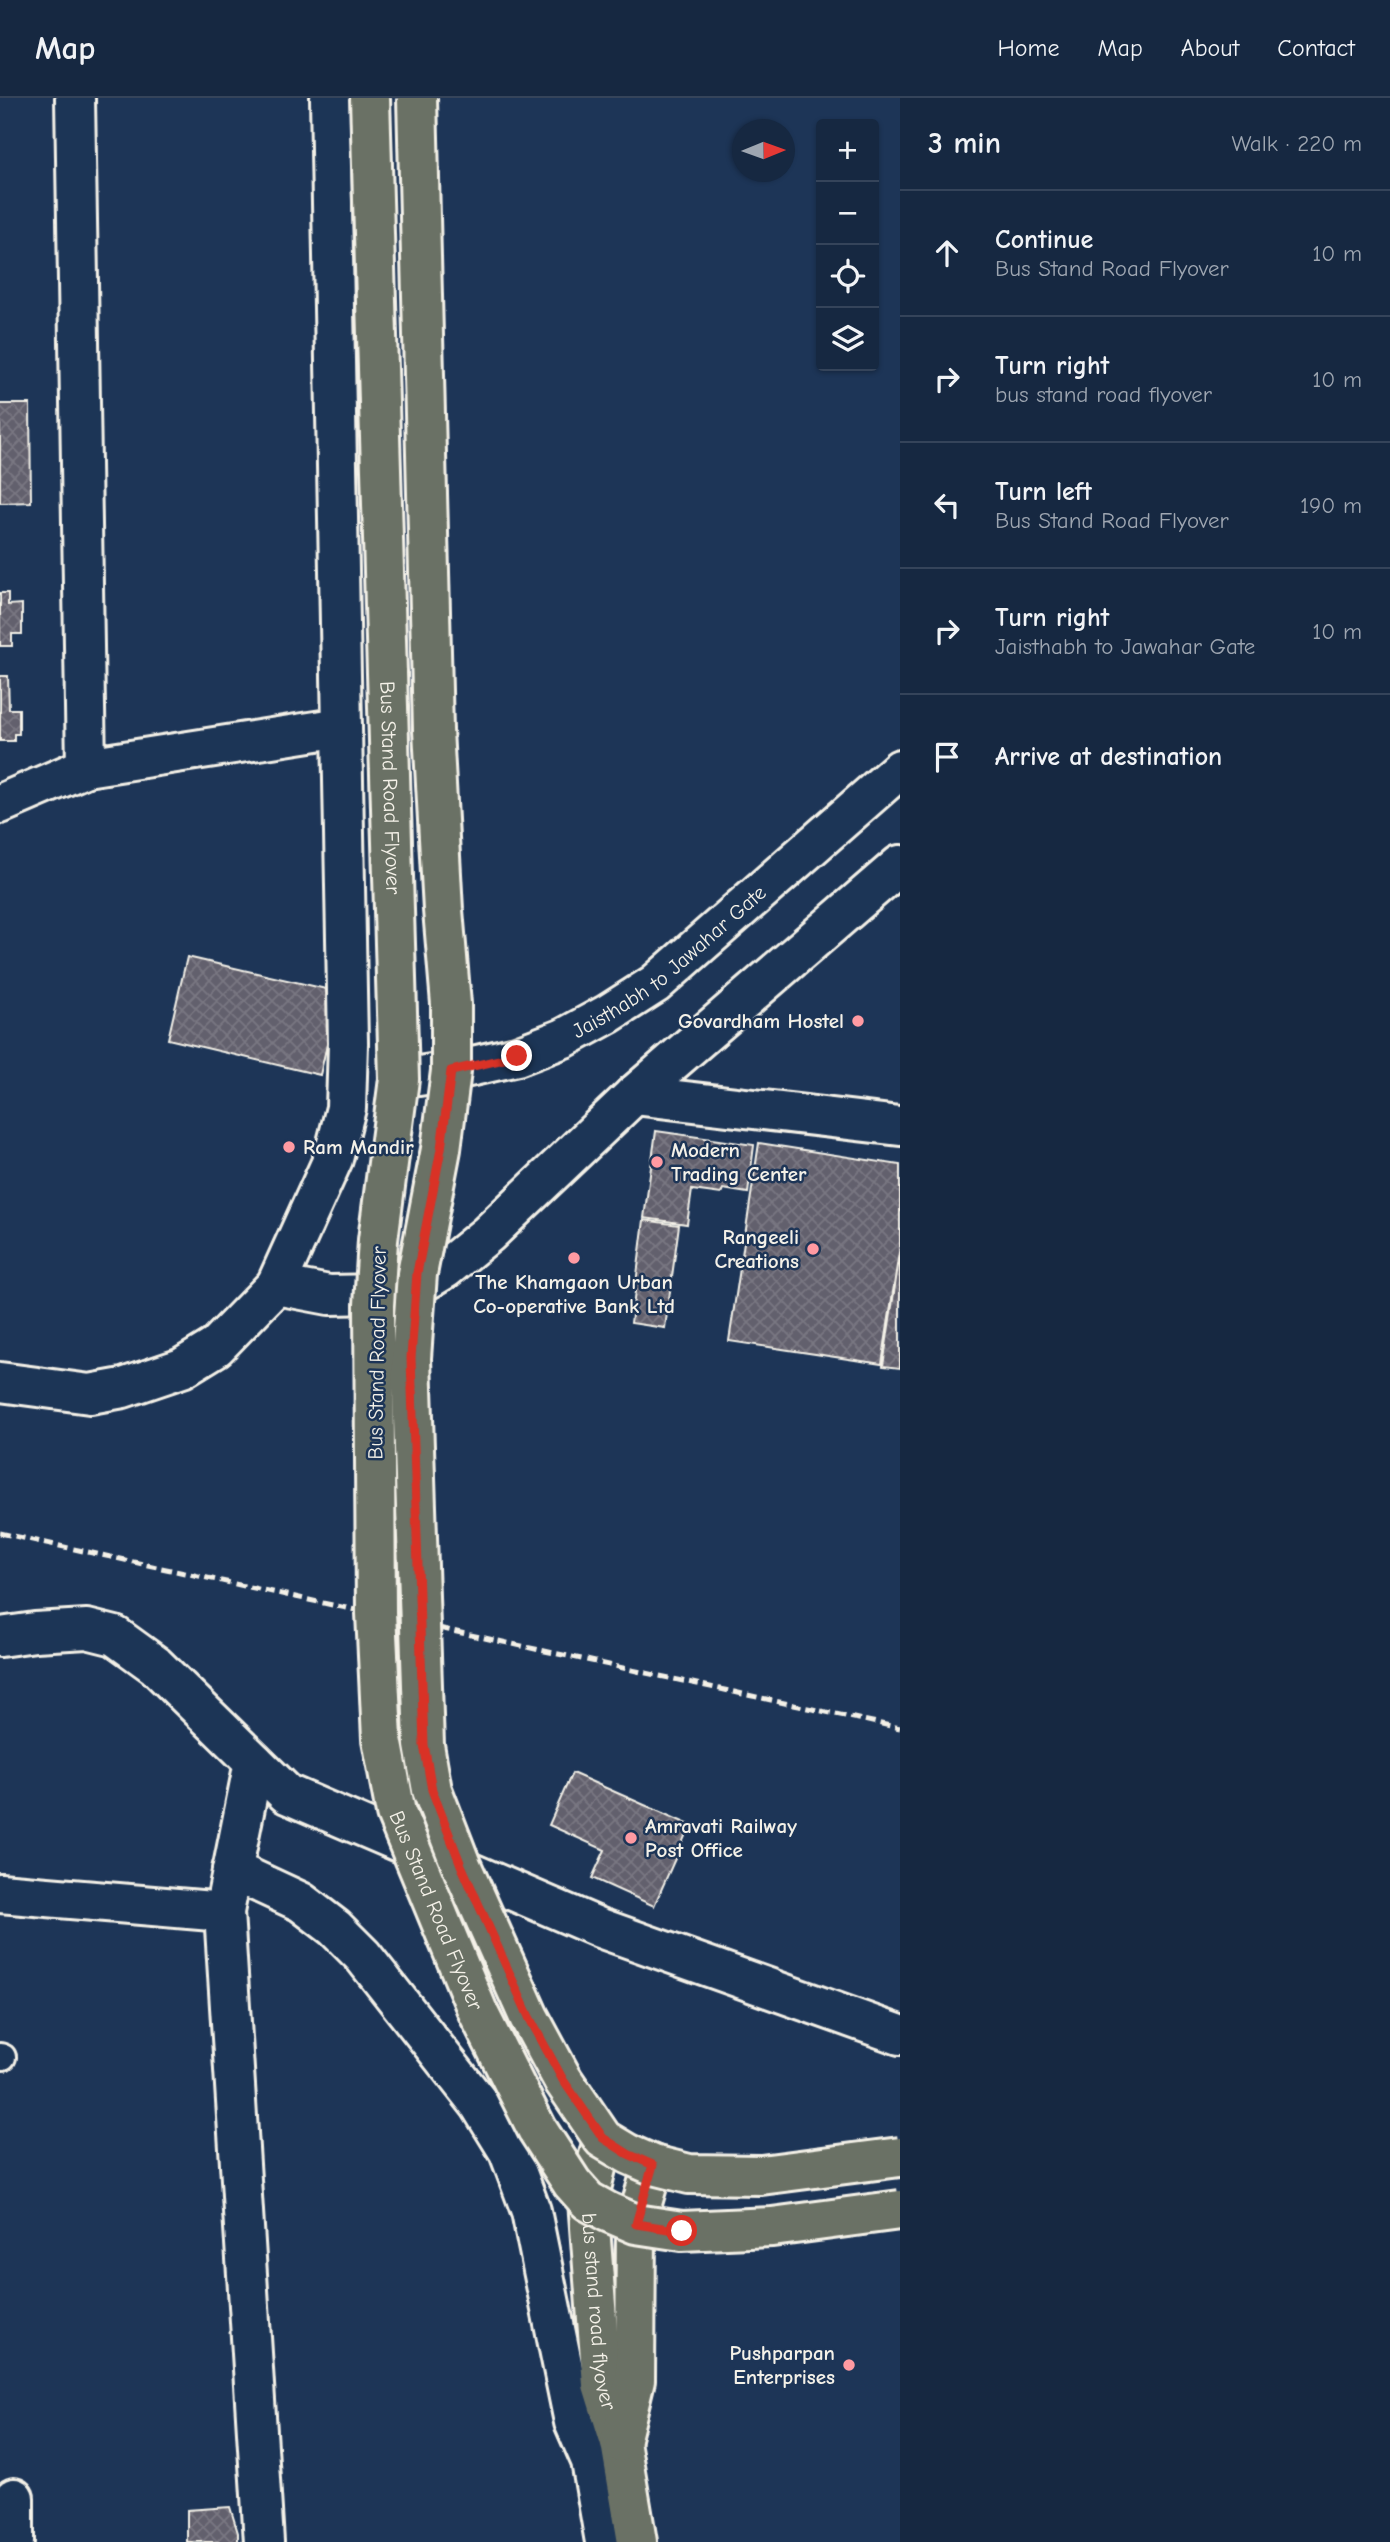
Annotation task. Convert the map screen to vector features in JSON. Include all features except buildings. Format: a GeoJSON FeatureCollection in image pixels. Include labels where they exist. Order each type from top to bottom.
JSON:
{"type":"FeatureCollection","features":[{"type":"Feature","properties":{"kind":"main road","name":"Bus Stand Road Flyover"},"geometry":{"type":"LineString","coordinates":[[370,98],[399,1079],[378,1240],[373,1305],[376,1613],[382,1739],[396,1813],[478,2012],[537,2129],[572,2183],[588,2201],[636,2224],[682,2231],[772,2227],[900,2210]]}},
{"type":"Feature","properties":{"kind":"main road","name":"Bus Stand Road Flyover"},"geometry":{"type":"LineString","coordinates":[[417,98],[433,730],[451,1004],[451,1071],[441,1149],[417,1273],[411,1358],[424,1745],[432,1790],[461,1865],[529,2017],[563,2080],[603,2138],[628,2154],[653,2165],[689,2174],[761,2175],[900,2157]]}},
{"type":"Feature","properties":{"kind":"main road","name":"bus stand road flyover"},"geometry":{"type":"LineString","coordinates":[[603,2138],[588,2201],[602,2384],[620,2442],[637,2542]]}},
{"type":"Feature","properties":{"kind":"main road","name":"bus stand road flyover"},"geometry":{"type":"LineString","coordinates":[[620,2442],[635,2380],[636,2224],[653,2165]]}},
{"type":"Feature","properties":{"kind":"street"},"geometry":{"type":"LineString","coordinates":[[75,98],[86,767]]}},
{"type":"Feature","properties":{"kind":"street"},"geometry":{"type":"LineString","coordinates":[[0,1382],[90,1394],[123,1388],[182,1368],[215,1347],[276,1286],[333,1159],[346,1108],[348,1044],[330,98]]}},
{"type":"Feature","properties":{"kind":"street"},"geometry":{"type":"LineString","coordinates":[[0,804],[86,767],[342,727]]}},
{"type":"Feature","properties":{"kind":"street","name":"Jaisthabh to Jawahar Gate"},"geometry":{"type":"LineString","coordinates":[[399,1079],[517,1056],[564,1038],[608,1014],[655,984],[900,769]]}},
{"type":"Feature","properties":{"kind":"street"},"geometry":{"type":"LineString","coordinates":[[276,1286],[329,1295],[380,1294],[419,1284],[445,1269],[488,1234],[634,1095],[900,865]]}},
{"type":"Feature","properties":{"kind":"street"},"geometry":{"type":"LineString","coordinates":[[634,1095],[900,1126]]}},
{"type":"Feature","properties":{"kind":"street"},"geometry":{"type":"LineString","coordinates":[[0,1637],[87,1629],[115,1636],[155,1665],[287,1794],[587,1922],[900,2035]]}},
{"type":"Feature","properties":{"kind":"street"},"geometry":{"type":"LineString","coordinates":[[254,1762],[224,1912],[264,2542]]}},
{"type":"Feature","properties":{"kind":"street"},"geometry":{"type":"LineString","coordinates":[[232,1870],[300,1902],[335,1928],[363,1956],[480,2105],[509,2152],[531,2211],[574,2422],[591,2461],[605,2542]]}},
{"type":"Feature","properties":{"kind":"street"},"geometry":{"type":"LineString","coordinates":[[0,1893],[224,1912]]}},
{"type":"Feature","properties":{"kind":"street"},"geometry":{"type":"LineString","coordinates":[[14,2498],[14,2542]]}},
{"type":"Feature","properties":{"kind":"railway"},"geometry":{"type":"LineString","coordinates":[[0,1533],[900,1728]]}},
{"type":"Feature","properties":{"kind":"place","name":"Govardham Hostel"},"geometry":{"type":"Point","coordinates":[858,1021]}},
{"type":"Feature","properties":{"kind":"place","name":"Ram Mandir"},"geometry":{"type":"Point","coordinates":[289,1147]}},
{"type":"Feature","properties":{"kind":"place","name":"Modern Trading Center"},"geometry":{"type":"Point","coordinates":[657,1162]}},
{"type":"Feature","properties":{"kind":"place","name":"Rangeeli Creations"},"geometry":{"type":"Point","coordinates":[813,1249]}},
{"type":"Feature","properties":{"kind":"place","name":"The Khamgaon Urban Co-operative Bank Ltd"},"geometry":{"type":"Point","coordinates":[574,1258]}},
{"type":"Feature","properties":{"kind":"place","name":"Amravati Railway Post Office"},"geometry":{"type":"Point","coordinates":[631,1838]}},
{"type":"Feature","properties":{"kind":"place","name":"Pushparpan Enterprises"},"geometry":{"type":"Point","coordinates":[849,2365]}},
{"type":"Feature","properties":{"kind":"route"},"geometry":{"type":"LineString","coordinates":[[517,1056],[451,1071],[441,1149],[417,1273],[411,1358],[424,1745],[432,1790],[461,1865],[529,2017],[563,2080],[603,2138],[628,2154],[653,2165],[636,2224],[682,2231]]}}]}
